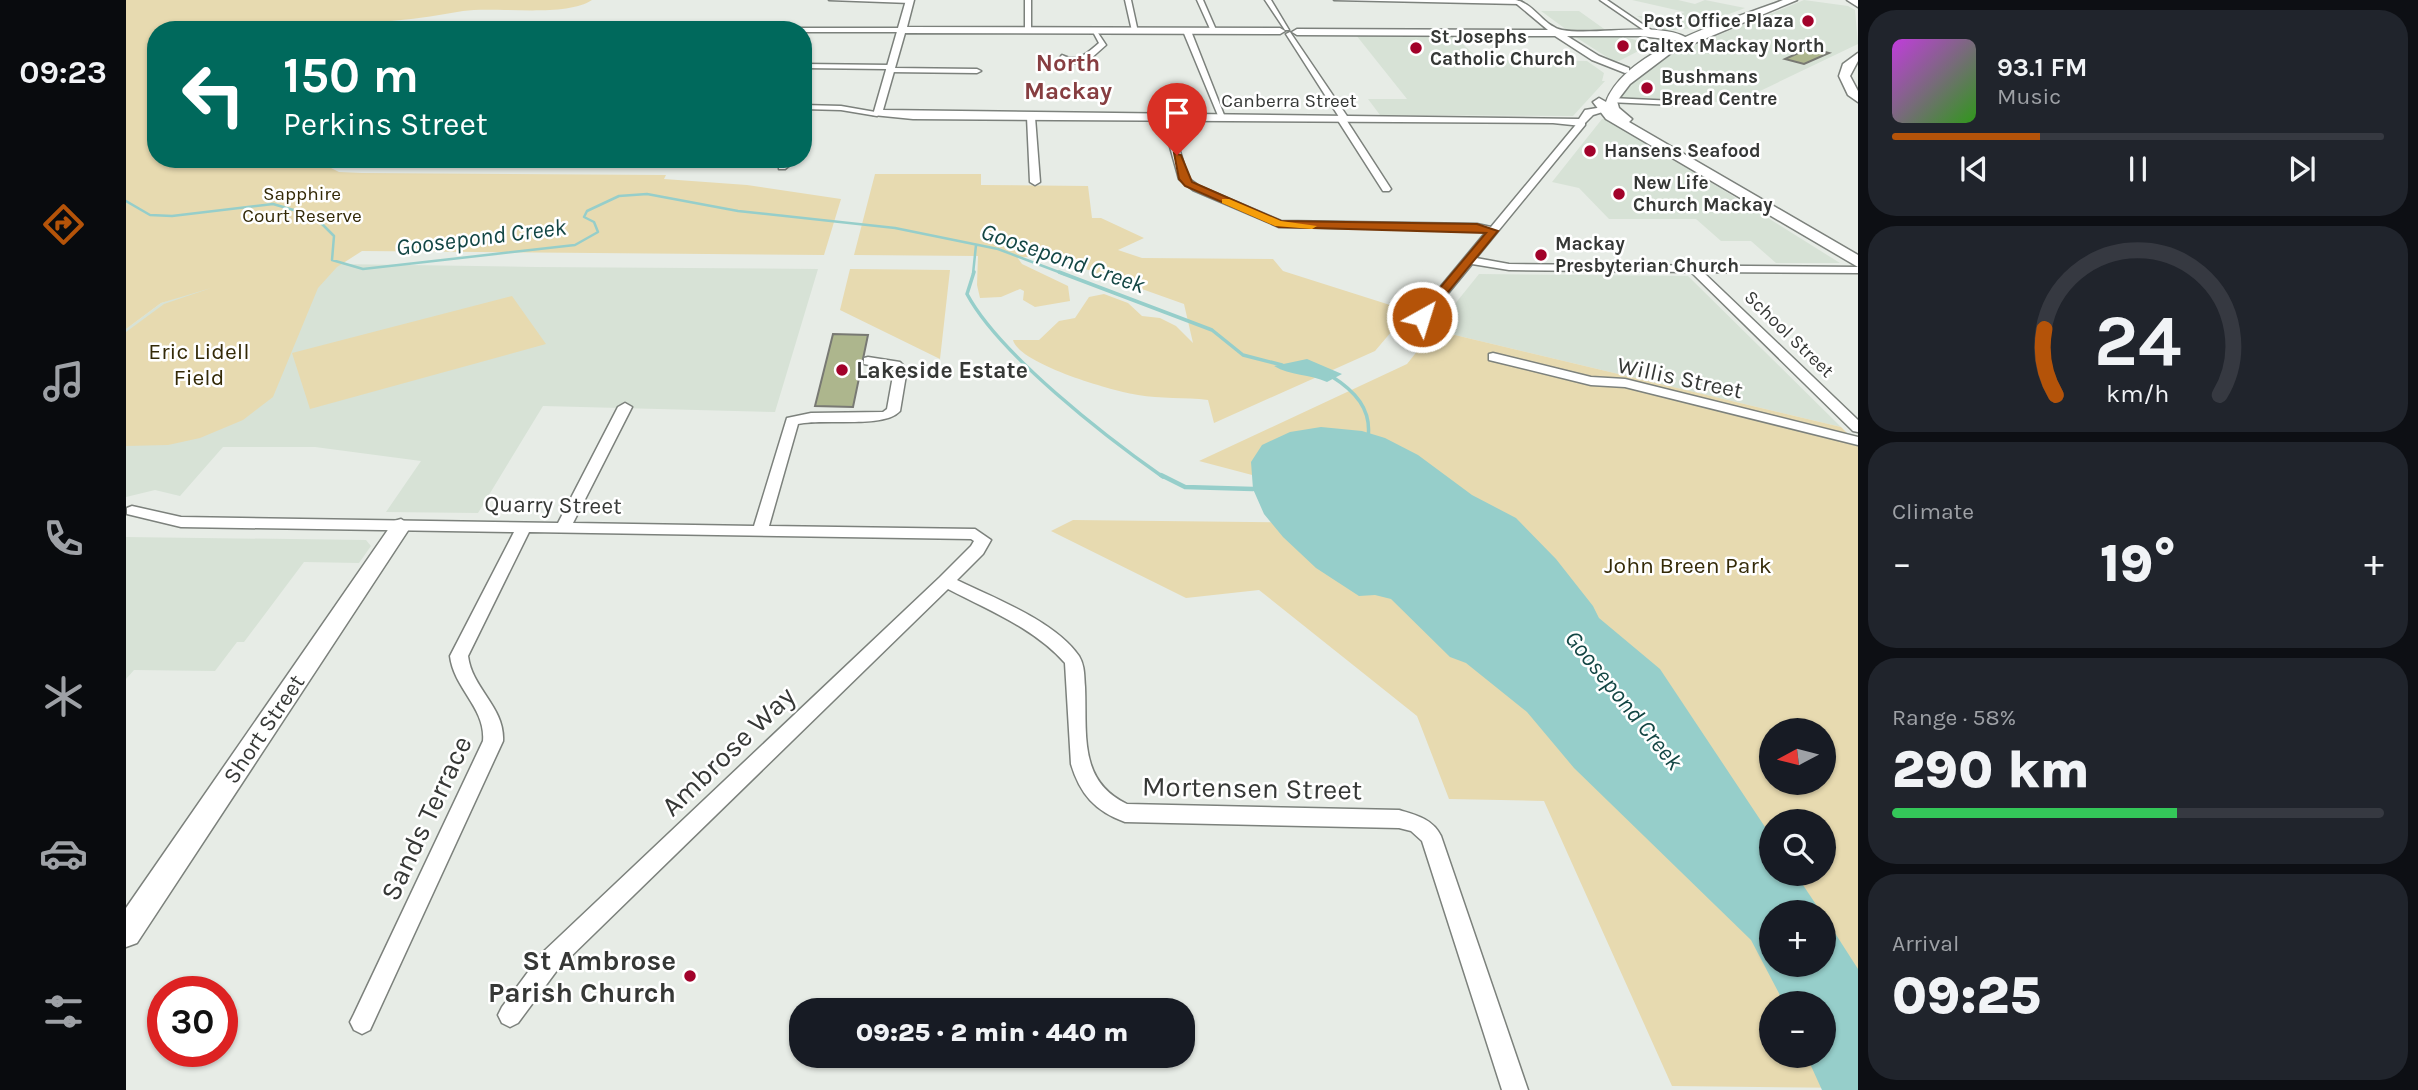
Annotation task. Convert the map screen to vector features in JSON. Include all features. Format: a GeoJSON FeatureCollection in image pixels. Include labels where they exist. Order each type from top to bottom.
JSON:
{"type":"FeatureCollection","features":[{"type":"Feature","properties":{"kind":"main road"},"geometry":{"type":"LineString","coordinates":[[1609,108],[1627,71],[1683,40],[1780,0]]}},
{"type":"Feature","properties":{"kind":"main road"},"geometry":{"type":"LineString","coordinates":[[1762,9],[1793,0]]}},
{"type":"Feature","properties":{"kind":"main road"},"geometry":{"type":"LineString","coordinates":[[1852,0],[1858,4]]}},
{"type":"Feature","properties":{"kind":"main road"},"geometry":{"type":"LineString","coordinates":[[1858,56],[1846,65],[1843,74],[1846,84],[1858,98]]}},
{"type":"Feature","properties":{"kind":"main road"},"geometry":{"type":"LineString","coordinates":[[1609,108],[1627,71]]}},
{"type":"Feature","properties":{"kind":"main road"},"geometry":{"type":"LineString","coordinates":[[1609,108],[1642,132],[1858,262]]}},
{"type":"Feature","properties":{"kind":"street"},"geometry":{"type":"LineString","coordinates":[[812,108],[877,113],[910,1],[832,0]]}},
{"type":"Feature","properties":{"kind":"street"},"geometry":{"type":"LineString","coordinates":[[1028,0],[1028,30]]}},
{"type":"Feature","properties":{"kind":"street"},"geometry":{"type":"LineString","coordinates":[[1128,0],[1136,31]]}},
{"type":"Feature","properties":{"kind":"street"},"geometry":{"type":"LineString","coordinates":[[1200,0],[1215,31]]}},
{"type":"Feature","properties":{"kind":"street"},"geometry":{"type":"LineString","coordinates":[[1268,0],[1387,189]]}},
{"type":"Feature","properties":{"kind":"street"},"geometry":{"type":"LineString","coordinates":[[1338,0],[1518,1],[1601,63],[1627,71]]}},
{"type":"Feature","properties":{"kind":"street"},"geometry":{"type":"LineString","coordinates":[[1603,0],[1649,32]]}},
{"type":"Feature","properties":{"kind":"street"},"geometry":{"type":"LineString","coordinates":[[812,30],[1649,32],[1683,40]]}},
{"type":"Feature","properties":{"kind":"street"},"geometry":{"type":"LineString","coordinates":[[1065,62],[1084,59],[1103,43],[1094,31]]}},
{"type":"Feature","properties":{"kind":"street"},"geometry":{"type":"LineString","coordinates":[[1187,31],[1223,118]]}},
{"type":"Feature","properties":{"kind":"street"},"geometry":{"type":"LineString","coordinates":[[1601,63],[1627,71]]}},
{"type":"Feature","properties":{"kind":"street"},"geometry":{"type":"LineString","coordinates":[[812,66],[977,71]]}},
{"type":"Feature","properties":{"kind":"street"},"geometry":{"type":"LineString","coordinates":[[1609,108],[1641,103],[1675,103]]}},
{"type":"Feature","properties":{"kind":"street","name":"Canberra Street"},"geometry":{"type":"LineString","coordinates":[[877,113],[912,116],[1584,122],[1609,108]]}},
{"type":"Feature","properties":{"kind":"street"},"geometry":{"type":"LineString","coordinates":[[1031,117],[1035,183]]}},
{"type":"Feature","properties":{"kind":"street"},"geometry":{"type":"LineString","coordinates":[[1166,118],[1184,179],[1264,219],[1298,226],[1477,227],[1493,231]]}},
{"type":"Feature","properties":{"kind":"street"},"geometry":{"type":"LineString","coordinates":[[1422,317],[1584,122]]}},
{"type":"Feature","properties":{"kind":"street"},"geometry":{"type":"LineString","coordinates":[[1469,260],[1509,267],[1858,270]]}},
{"type":"Feature","properties":{"kind":"street","name":"School Street"},"geometry":{"type":"LineString","coordinates":[[1694,269],[1858,428]]}},
{"type":"Feature","properties":{"kind":"street","name":"Willis Street"},"geometry":{"type":"LineString","coordinates":[[1493,357],[1591,381],[1619,382],[1858,440]]}},
{"type":"Feature","properties":{"kind":"street"},"geometry":{"type":"LineString","coordinates":[[760,530],[793,421],[811,417],[872,417],[893,411],[901,369],[896,365],[868,361]]}},
{"type":"Feature","properties":{"kind":"street"},"geometry":{"type":"LineString","coordinates":[[563,528],[625,407]]}},
{"type":"Feature","properties":{"kind":"street","name":"Quarry Street"},"geometry":{"type":"LineString","coordinates":[[132,512],[181,522],[975,534]]}},
{"type":"Feature","properties":{"kind":"street","name":"Short Street"},"geometry":{"type":"LineString","coordinates":[[126,933],[401,526]]}},
{"type":"Feature","properties":{"kind":"street","name":"Sands Terrace"},"geometry":{"type":"LineString","coordinates":[[362,1021],[493,741],[493,722],[462,676],[459,656],[524,527]]}},
{"type":"Feature","properties":{"kind":"street","name":"Ambrose Way"},"geometry":{"type":"LineString","coordinates":[[510,1015],[550,961],[946,581],[982,543],[983,540],[975,534]]}},
{"type":"Feature","properties":{"kind":"street","name":"Mortensen Street"},"geometry":{"type":"LineString","coordinates":[[946,581],[1052,639],[1074,663],[1081,771],[1090,790],[1104,806],[1125,813],[1399,820],[1416,824],[1432,836],[1515,1090]]}},
{"type":"Feature","properties":{"kind":"shaded area"},"geometry":{"type":"Polygon","coordinates":[[[1632,0],[1678,0],[1695,4],[1705,0],[1745,8],[1692,28],[1665,31],[1637,16],[1672,17],[1685,12],[1632,0]]]}},
{"type":"Feature","properties":{"kind":"shaded area"},"geometry":{"type":"Polygon","coordinates":[[[1804,0],[1848,6],[1855,10],[1858,44],[1735,103],[1619,98],[1635,77],[1665,57],[1804,0]]]}},
{"type":"Feature","properties":{"kind":"shaded area"},"geometry":{"type":"Polygon","coordinates":[[[1541,11],[1579,11],[1607,31],[1567,30],[1541,11]]]}},
{"type":"Feature","properties":{"kind":"shaded area"},"geometry":{"type":"Polygon","coordinates":[[[1356,35],[1453,35],[1480,60],[1587,61],[1604,73],[1602,81],[1605,81],[1573,116],[1380,115],[1368,99],[1407,99],[1356,35]]]}},
{"type":"Feature","properties":{"kind":"shaded area"},"geometry":{"type":"Polygon","coordinates":[[[1574,36],[1620,36],[1652,44],[1619,61],[1613,61],[1574,36]]]}},
{"type":"Feature","properties":{"kind":"shaded area"},"geometry":{"type":"Polygon","coordinates":[[[1602,119],[1611,120],[1840,263],[1776,263],[1751,241],[1721,241],[1696,219],[1609,219],[1579,188],[1552,182],[1602,119]]]}},
{"type":"Feature","properties":{"kind":"shaded area"},"geometry":{"type":"Polygon","coordinates":[[[337,264],[818,269],[775,412],[543,406],[478,513],[386,512],[421,461],[315,447],[223,447],[180,496],[155,490],[126,497],[126,329],[161,303],[208,287],[267,283],[337,264]]]}},
{"type":"Feature","properties":{"kind":"shaded area"},"geometry":{"type":"Polygon","coordinates":[[[1479,274],[1688,276],[1841,427],[1434,330],[1479,274]]]}},
{"type":"Feature","properties":{"kind":"shaded area"},"geometry":{"type":"Polygon","coordinates":[[[126,537],[366,540],[371,546],[359,563],[304,562],[244,642],[237,642],[215,671],[134,670],[126,679],[126,537]]]}},
{"type":"Feature","properties":{"kind":"green space"},"geometry":{"type":"Polygon","coordinates":[[[126,0],[592,0],[565,9],[477,10],[385,21],[147,21],[147,168],[331,168],[339,172],[362,173],[666,175],[664,179],[747,185],[841,199],[824,255],[362,251],[337,267],[318,288],[273,397],[243,420],[200,438],[168,445],[126,446],[126,332],[164,304],[211,288],[161,303],[126,329],[126,0]]]}},
{"type":"Feature","properties":{"kind":"green space"},"geometry":{"type":"Polygon","coordinates":[[[875,174],[981,174],[981,185],[1088,186],[1092,218],[1101,218],[1144,238],[1118,250],[1142,258],[1273,259],[1283,271],[1409,311],[1375,351],[1214,423],[1208,400],[1138,395],[1108,388],[1048,367],[1019,349],[1013,340],[1039,340],[1059,321],[1075,318],[1089,297],[1104,294],[1128,303],[1142,316],[1160,318],[1176,326],[1193,343],[1184,304],[1052,257],[1017,257],[1022,264],[1068,286],[1070,301],[1035,307],[1023,300],[1024,291],[1020,289],[1001,297],[980,298],[977,285],[978,256],[854,255],[875,174]]]}},
{"type":"Feature","properties":{"kind":"green space"},"geometry":{"type":"Polygon","coordinates":[[[850,269],[950,270],[940,359],[840,310],[850,269]]]}},
{"type":"Feature","properties":{"kind":"green space"},"geometry":{"type":"Polygon","coordinates":[[[512,296],[546,344],[310,409],[292,353],[512,296]]]}},
{"type":"Feature","properties":{"kind":"green space","name":"John Breen Park"},"geometry":{"type":"Polygon","coordinates":[[[1434,330],[1841,427],[1858,444],[1858,1088],[1672,1086],[1544,801],[1449,799],[1417,716],[1259,590],[1186,598],[1051,531],[1073,520],[1437,524],[1199,461],[1407,364],[1434,330]]]}},
{"type":"Feature","properties":{"kind":"water"},"geometry":{"type":"Polygon","coordinates":[[[1307,359],[1342,374],[1327,382],[1274,366],[1307,359]]]}},
{"type":"Feature","properties":{"kind":"water"},"geometry":{"type":"Polygon","coordinates":[[[1321,427],[1362,431],[1385,438],[1418,455],[1472,495],[1516,518],[1556,559],[1593,606],[1599,618],[1660,669],[1759,818],[1759,886],[1804,886],[1813,900],[1759,900],[1759,955],[1751,940],[1574,768],[1527,712],[1466,663],[1450,657],[1391,599],[1375,595],[1359,596],[1316,568],[1283,537],[1264,514],[1253,489],[1251,462],[1262,445],[1290,432],[1321,427]]]}},
{"type":"Feature","properties":{"kind":"water"},"geometry":{"type":"Polygon","coordinates":[[[1836,935],[1858,969],[1858,1090],[1822,1090],[1812,1068],[1836,1068],[1836,991],[1778,991],[1770,977],[1836,977],[1836,935]]]}},
{"type":"Feature","properties":{"kind":"building"},"geometry":{"type":"Polygon","coordinates":[[[1809,48],[1829,53],[1804,64],[1785,59],[1809,48]]]}},
{"type":"Feature","properties":{"kind":"building","name":"Lakeside Estate"},"geometry":{"type":"Polygon","coordinates":[[[833,334],[868,335],[853,407],[815,406],[833,334]]]}},
{"type":"Feature","properties":{"kind":"waterway","name":"Goosepond Creek"},"geometry":{"type":"LineString","coordinates":[[126,201],[150,215],[172,216],[273,204],[314,216],[334,236],[332,260],[363,269],[575,245],[598,232],[594,222],[584,217],[587,211],[619,196],[647,194],[738,211],[895,228],[998,249],[1064,274]]}},
{"type":"Feature","properties":{"kind":"waterway"},"geometry":{"type":"LineString","coordinates":[[973,274],[976,245]]}},
{"type":"Feature","properties":{"kind":"waterway"},"geometry":{"type":"LineString","coordinates":[[974,272],[967,294],[1003,342],[1084,417],[1163,477]]}},
{"type":"Feature","properties":{"kind":"waterway","name":"Goosepond Creek"},"geometry":{"type":"LineString","coordinates":[[1059,272],[1212,330],[1243,355],[1282,365]]}},
{"type":"Feature","properties":{"kind":"waterway","name":"Goosepond Creek"},"geometry":{"type":"LineString","coordinates":[[1331,376],[1360,402],[1367,418],[1368,438]]}},
{"type":"Feature","properties":{"kind":"waterway"},"geometry":{"type":"LineString","coordinates":[[1161,475],[1185,487],[1253,489]]}},
{"type":"Feature","properties":{"kind":"slow traffic"},"geometry":{"type":"LineString","coordinates":[[1226,201],[1279,224],[1312,226]]}},
{"type":"Feature","properties":{"kind":"place","name":"Post Office Plaza"},"geometry":{"type":"Point","coordinates":[1808,21]}},
{"type":"Feature","properties":{"kind":"place","name":"Caltex Mackay North"},"geometry":{"type":"Point","coordinates":[1623,46]}},
{"type":"Feature","properties":{"kind":"place","name":"St Josephs Catholic Church"},"geometry":{"type":"Point","coordinates":[1416,48]}},
{"type":"Feature","properties":{"kind":"place","name":"Bushmans Bread Centre"},"geometry":{"type":"Point","coordinates":[1647,88]}},
{"type":"Feature","properties":{"kind":"place","name":"Hansens Seafood"},"geometry":{"type":"Point","coordinates":[1590,151]}},
{"type":"Feature","properties":{"kind":"place","name":"New Life Church Mackay"},"geometry":{"type":"Point","coordinates":[1619,194]}},
{"type":"Feature","properties":{"kind":"place","name":"Mackay Presbyterian Church"},"geometry":{"type":"Point","coordinates":[1541,255]}},
{"type":"Feature","properties":{"kind":"place","name":"Lakeside Estate"},"geometry":{"type":"Point","coordinates":[842,370]}},
{"type":"Feature","properties":{"kind":"place","name":"St Ambrose Parish Church"},"geometry":{"type":"Point","coordinates":[690,976]}},
{"type":"Feature","properties":{"kind":"district","name":"North Mackay"},"geometry":{"type":"Point","coordinates":[1068,77]}},
{"type":"Feature","properties":{"kind":"route"},"geometry":{"type":"LineString","coordinates":[[1177,155],[1184,179],[1189,184],[1279,224],[1477,227],[1493,231],[1422,317]]}},
{"type":"Feature","properties":{"kind":"park label","name":"Sapphire Court Reserve"},"geometry":{"type":"Point","coordinates":[302,205]}},
{"type":"Feature","properties":{"kind":"park label","name":"Eric Lidell Field"},"geometry":{"type":"Point","coordinates":[199,364]}}]}
